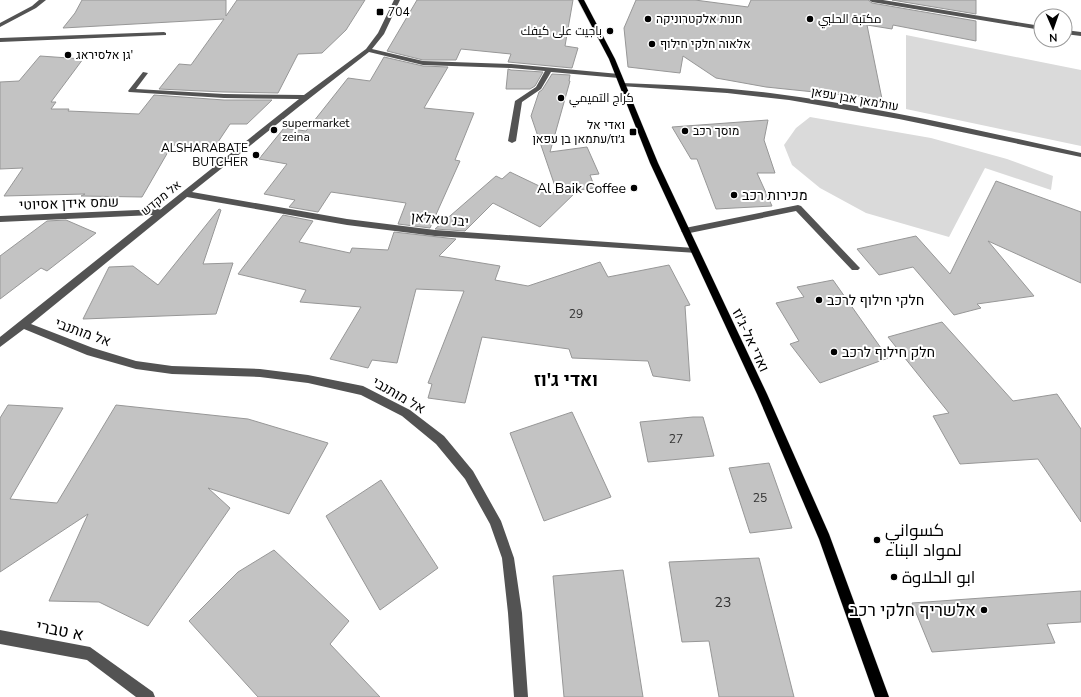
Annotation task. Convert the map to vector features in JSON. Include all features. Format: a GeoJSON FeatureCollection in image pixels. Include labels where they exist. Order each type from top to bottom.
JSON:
{"type":"FeatureCollection","features":[{"type":"Feature","properties":{"kind":"main road","name":"ואדי אל-ג'וז"},"geometry":{"type":"LineString","coordinates":[[580,0],[612,59],[654,163],[762,394],[825,538],[882,697]]}},
{"type":"Feature","properties":{"kind":"street"},"geometry":{"type":"LineString","coordinates":[[0,25],[34,7],[43,0]]}},
{"type":"Feature","properties":{"kind":"street","name":"אל מקדש"},"geometry":{"type":"LineString","coordinates":[[0,343],[306,97],[368,50],[381,34],[397,0]]}},
{"type":"Feature","properties":{"kind":"street"},"geometry":{"type":"LineString","coordinates":[[872,0],[1033,27]]}},
{"type":"Feature","properties":{"kind":"street"},"geometry":{"type":"LineString","coordinates":[[0,40],[164,34]]}},
{"type":"Feature","properties":{"kind":"street","name":"עות'מאן אבן עפאן"},"geometry":{"type":"LineString","coordinates":[[368,50],[423,63],[549,70],[620,80],[788,98],[979,133],[1081,155]]}},
{"type":"Feature","properties":{"kind":"street"},"geometry":{"type":"LineString","coordinates":[[512,141],[519,101],[538,88],[549,70]]}},
{"type":"Feature","properties":{"kind":"street"},"geometry":{"type":"LineString","coordinates":[[145,73],[131,91],[224,96],[306,97]]}},
{"type":"Feature","properties":{"kind":"street","name":"יבנ טאלאן"},"geometry":{"type":"LineString","coordinates":[[185,194],[347,222],[435,233],[694,251]]}},
{"type":"Feature","properties":{"kind":"street"},"geometry":{"type":"LineString","coordinates":[[685,231],[798,208],[855,268]]}},
{"type":"Feature","properties":{"kind":"street","name":"שמס אידן אסיוטי"},"geometry":{"type":"LineString","coordinates":[[0,219],[162,212]]}},
{"type":"Feature","properties":{"kind":"street","name":"אל מותנבי"},"geometry":{"type":"LineString","coordinates":[[23,325],[91,352],[136,365],[172,370],[260,373],[308,379],[363,391],[406,414],[440,440],[469,475],[495,521],[508,558],[521,697]]}},
{"type":"Feature","properties":{"kind":"street","name":"א טברי"},"geometry":{"type":"LineString","coordinates":[[0,637],[90,654],[148,697]]}},
{"type":"Feature","properties":{"kind":"shaded area"},"geometry":{"type":"Polygon","coordinates":[[[906,35],[1081,70],[1081,146],[906,109],[906,35]]]}},
{"type":"Feature","properties":{"kind":"shaded area"},"geometry":{"type":"Polygon","coordinates":[[[810,117],[931,138],[1007,159],[1053,176],[1051,190],[985,168],[949,237],[866,213],[820,188],[792,165],[784,145],[796,128],[810,117]]]}},
{"type":"Feature","properties":{"kind":"building"},"geometry":{"type":"Polygon","coordinates":[[[82,0],[226,0],[226,16],[237,0],[365,0],[346,30],[322,53],[298,54],[278,93],[159,89],[179,64],[191,65],[224,19],[63,28],[75,13],[82,0]]]}},
{"type":"Feature","properties":{"kind":"building"},"geometry":{"type":"Polygon","coordinates":[[[417,0],[573,0],[565,46],[578,48],[572,68],[508,62],[511,54],[461,49],[456,60],[423,60],[387,51],[417,0]]]}},
{"type":"Feature","properties":{"kind":"building"},"geometry":{"type":"Polygon","coordinates":[[[636,0],[695,0],[748,7],[751,0],[868,0],[872,3],[976,21],[976,41],[893,25],[892,29],[867,25],[882,99],[766,87],[716,78],[683,56],[680,73],[628,67],[624,28],[636,0]]]}},
{"type":"Feature","properties":{"kind":"building"},"geometry":{"type":"Polygon","coordinates":[[[892,0],[976,0],[976,14],[892,0]]]}},
{"type":"Feature","properties":{"kind":"building"},"geometry":{"type":"Polygon","coordinates":[[[40,56],[83,59],[51,102],[56,102],[51,109],[139,114],[154,95],[224,100],[272,100],[247,124],[230,124],[214,148],[172,145],[142,197],[81,196],[85,194],[4,196],[23,168],[0,169],[0,82],[19,81],[40,56]]]}},
{"type":"Feature","properties":{"kind":"building"},"geometry":{"type":"Polygon","coordinates":[[[384,57],[423,66],[448,67],[424,108],[474,113],[455,160],[460,161],[430,228],[398,224],[406,203],[331,192],[318,212],[289,207],[295,200],[264,194],[287,164],[259,159],[284,128],[306,131],[348,78],[370,81],[384,57]]]}},
{"type":"Feature","properties":{"kind":"building"},"geometry":{"type":"Polygon","coordinates":[[[508,69],[543,72],[535,86],[530,89],[506,89],[508,69]]]}},
{"type":"Feature","properties":{"kind":"building"},"geometry":{"type":"Polygon","coordinates":[[[552,74],[570,75],[570,81],[550,152],[587,147],[599,174],[590,175],[595,188],[578,190],[540,227],[493,203],[465,231],[435,229],[496,176],[502,179],[510,172],[558,195],[531,116],[539,92],[542,90],[552,74]]]}},
{"type":"Feature","properties":{"kind":"building"},"geometry":{"type":"Polygon","coordinates":[[[768,120],[764,140],[775,173],[757,173],[772,206],[716,209],[697,159],[691,159],[672,127],[768,120]]]}},
{"type":"Feature","properties":{"kind":"building"},"geometry":{"type":"Polygon","coordinates":[[[996,181],[1081,212],[1081,283],[988,241],[1034,296],[977,304],[981,308],[954,315],[913,267],[879,275],[857,249],[916,236],[950,274],[996,181]]]}},
{"type":"Feature","properties":{"kind":"building"},"geometry":{"type":"Polygon","coordinates":[[[219,209],[221,210],[203,264],[233,263],[216,314],[83,319],[109,267],[133,266],[158,285],[219,209]]]}},
{"type":"Feature","properties":{"kind":"building"},"geometry":{"type":"Polygon","coordinates":[[[283,215],[313,221],[299,242],[350,253],[352,248],[388,250],[394,232],[456,239],[439,256],[500,266],[495,280],[528,286],[600,262],[608,277],[669,265],[690,305],[685,306],[690,381],[653,376],[648,361],[572,358],[569,349],[482,337],[465,403],[428,398],[432,384],[428,383],[464,291],[416,289],[397,363],[372,360],[368,368],[330,359],[361,307],[300,302],[306,290],[238,274],[283,215]]]}},
{"type":"Feature","properties":{"kind":"building"},"geometry":{"type":"Polygon","coordinates":[[[66,220],[96,233],[47,271],[41,268],[0,299],[0,256],[47,221],[66,220]]]}},
{"type":"Feature","properties":{"kind":"building"},"geometry":{"type":"Polygon","coordinates":[[[833,280],[888,358],[820,383],[790,344],[799,341],[776,303],[804,297],[797,287],[833,280]]]}},
{"type":"Feature","properties":{"kind":"building"},"geometry":{"type":"Polygon","coordinates":[[[942,322],[1013,401],[1057,394],[1081,429],[1081,522],[1038,459],[960,464],[933,416],[949,413],[888,337],[942,322]]]}},
{"type":"Feature","properties":{"kind":"building"},"geometry":{"type":"Polygon","coordinates":[[[8,405],[63,408],[10,499],[57,503],[116,405],[248,419],[328,443],[289,514],[208,488],[230,508],[148,626],[99,602],[49,601],[88,514],[0,572],[0,418],[8,405]]]}},
{"type":"Feature","properties":{"kind":"building"},"geometry":{"type":"Polygon","coordinates":[[[572,412],[611,497],[544,521],[510,433],[572,412]]]}},
{"type":"Feature","properties":{"kind":"building"},"geometry":{"type":"Polygon","coordinates":[[[703,417],[714,456],[648,462],[640,422],[703,417]]]}},
{"type":"Feature","properties":{"kind":"building"},"geometry":{"type":"Polygon","coordinates":[[[769,463],[792,528],[750,533],[729,468],[769,463]]]}},
{"type":"Feature","properties":{"kind":"building"},"geometry":{"type":"Polygon","coordinates":[[[381,480],[438,568],[380,610],[326,516],[381,480]]]}},
{"type":"Feature","properties":{"kind":"building"},"geometry":{"type":"Polygon","coordinates":[[[274,550],[349,621],[330,644],[380,697],[258,697],[189,621],[238,572],[274,550]]]}},
{"type":"Feature","properties":{"kind":"building"},"geometry":{"type":"Polygon","coordinates":[[[759,558],[794,697],[719,697],[709,641],[682,642],[669,562],[759,558]]]}},
{"type":"Feature","properties":{"kind":"building"},"geometry":{"type":"Polygon","coordinates":[[[623,570],[643,697],[564,697],[553,576],[623,570]]]}},
{"type":"Feature","properties":{"kind":"building"},"geometry":{"type":"Polygon","coordinates":[[[1081,591],[1081,622],[1047,624],[1055,643],[932,652],[912,603],[1081,591]]]}},
{"type":"Feature","properties":{"kind":"place","name":"704"},"geometry":{"type":"Point","coordinates":[380,12]}},
{"type":"Feature","properties":{"kind":"place","name":"חנות אלקטרוניקה"},"geometry":{"type":"Point","coordinates":[648,19]}},
{"type":"Feature","properties":{"kind":"place","name":"مكتبة الحلبي"},"geometry":{"type":"Point","coordinates":[810,19]}},
{"type":"Feature","properties":{"kind":"place","name":"باجيت على كيفك"},"geometry":{"type":"Point","coordinates":[610,31]}},
{"type":"Feature","properties":{"kind":"place","name":"אלאוה חלקי חילוף"},"geometry":{"type":"Point","coordinates":[652,44]}},
{"type":"Feature","properties":{"kind":"place","name":"גן אלסיראג'"},"geometry":{"type":"Point","coordinates":[68,55]}},
{"type":"Feature","properties":{"kind":"place","name":"كراج التميمي"},"geometry":{"type":"Point","coordinates":[561,98]}},
{"type":"Feature","properties":{"kind":"place","name":"supermarket zeina"},"geometry":{"type":"Point","coordinates":[274,130]}},
{"type":"Feature","properties":{"kind":"place","name":"מוסך רכב"},"geometry":{"type":"Point","coordinates":[685,131]}},
{"type":"Feature","properties":{"kind":"place","name":"ואדי אל ג׳וז/עתמאן בן עפאן"},"geometry":{"type":"Point","coordinates":[633,132]}},
{"type":"Feature","properties":{"kind":"place","name":"ALSHARABATE BUTCHER"},"geometry":{"type":"Point","coordinates":[256,155]}},
{"type":"Feature","properties":{"kind":"place","name":"Al Baik Coffee"},"geometry":{"type":"Point","coordinates":[634,188]}},
{"type":"Feature","properties":{"kind":"place","name":"מכירות רכב"},"geometry":{"type":"Point","coordinates":[734,195]}},
{"type":"Feature","properties":{"kind":"place","name":"חלקי חילוף לרכב"},"geometry":{"type":"Point","coordinates":[819,300]}},
{"type":"Feature","properties":{"kind":"place","name":"חלק חילוף לרכב"},"geometry":{"type":"Point","coordinates":[834,352]}},
{"type":"Feature","properties":{"kind":"place","name":"كسواني لمواد البناء"},"geometry":{"type":"Point","coordinates":[877,540]}},
{"type":"Feature","properties":{"kind":"place","name":"ابو الحلاوة"},"geometry":{"type":"Point","coordinates":[894,577]}},
{"type":"Feature","properties":{"kind":"place","name":"אלשריף חלקי רכב"},"geometry":{"type":"Point","coordinates":[984,610]}},
{"type":"Feature","properties":{"kind":"district","name":"ואדי ג'וז"},"geometry":{"type":"Point","coordinates":[566,380]}}]}
